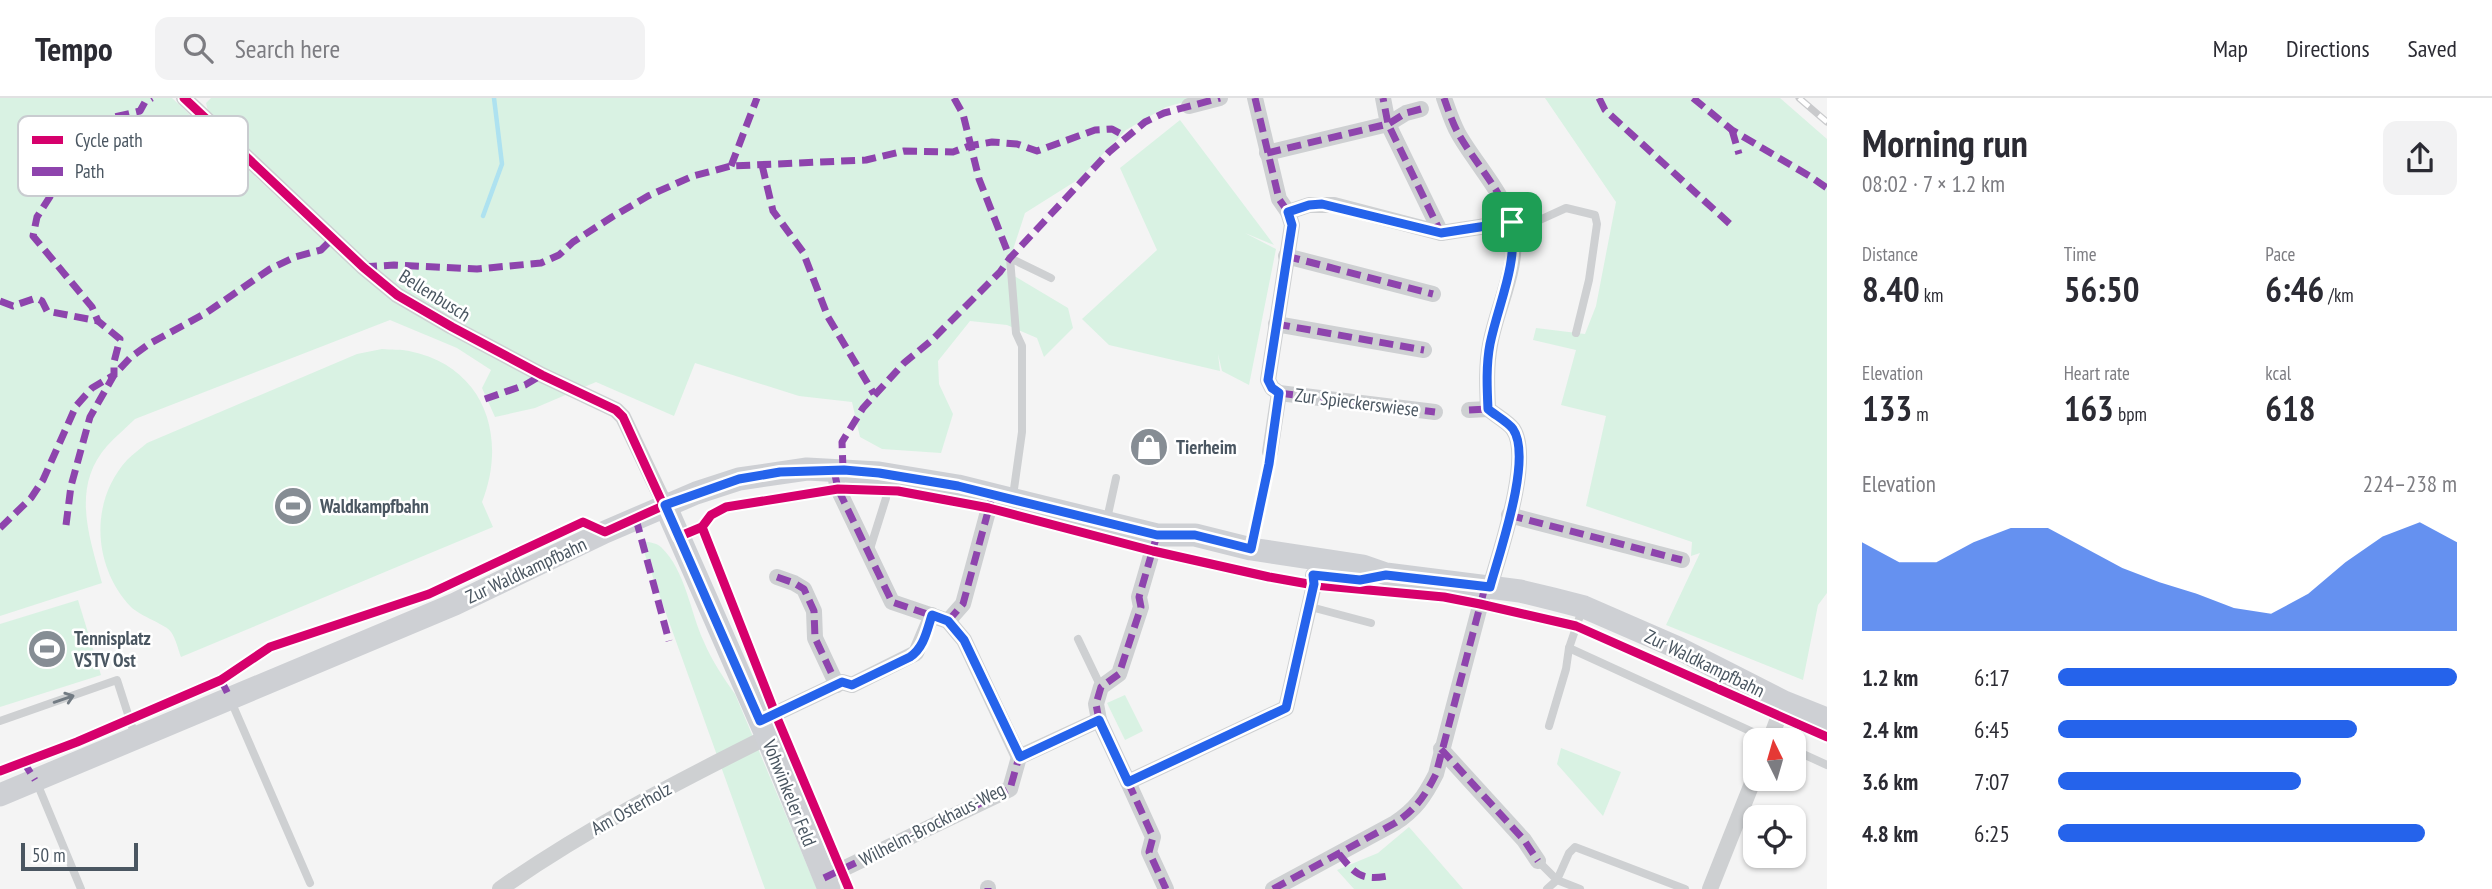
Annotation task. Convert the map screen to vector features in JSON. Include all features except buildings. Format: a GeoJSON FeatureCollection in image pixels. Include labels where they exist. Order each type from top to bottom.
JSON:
{"type":"FeatureCollection","features":[{"type":"Feature","properties":{"kind":"main road","name":"Zur Waldkampfbahn"},"geometry":{"type":"LineString","coordinates":[[0,794],[479,593],[665,505],[739,479],[780,472],[834,470],[879,473],[1003,496],[1157,535],[1195,535],[1251,549],[1363,566],[1386,575],[1520,592],[1584,607],[1676,647],[1784,702],[1827,719]]}},
{"type":"Feature","properties":{"kind":"main road","name":"Vohwinkeler Feld"},"geometry":{"type":"LineString","coordinates":[[665,505],[764,729],[826,884]]}},
{"type":"Feature","properties":{"kind":"main road","name":"Zur Waldkampfbahn"},"geometry":{"type":"LineString","coordinates":[[1157,535],[1176,546],[1313,575],[1360,580],[1386,575]]}},
{"type":"Feature","properties":{"kind":"street","name":"Bellenbusch"},"geometry":{"type":"LineString","coordinates":[[184,98],[203,116]]}},
{"type":"Feature","properties":{"kind":"street"},"geometry":{"type":"LineString","coordinates":[[1189,106],[1220,98]]}},
{"type":"Feature","properties":{"kind":"street","name":"Zur Spieckerswiese"},"geometry":{"type":"LineString","coordinates":[[1255,98],[1279,199],[1288,212],[1292,225],[1268,380],[1272,388],[1279,393],[1435,412]]}},
{"type":"Feature","properties":{"kind":"street"},"geometry":{"type":"LineString","coordinates":[[1383,98],[1388,124],[1441,233]]}},
{"type":"Feature","properties":{"kind":"street"},"geometry":{"type":"LineString","coordinates":[[1268,153],[1388,124],[1406,113],[1436,104],[1493,185],[1512,227],[1511,272],[1490,346],[1487,373],[1488,409]]}},
{"type":"Feature","properties":{"kind":"street","name":"Bellenbusch"},"geometry":{"type":"LineString","coordinates":[[248,158],[363,267],[397,295],[542,375],[616,410],[623,417],[665,505]]}},
{"type":"Feature","properties":{"kind":"street"},"geometry":{"type":"LineString","coordinates":[[1288,212],[1309,205],[1334,205],[1441,233],[1512,227]]}},
{"type":"Feature","properties":{"kind":"street"},"geometry":{"type":"LineString","coordinates":[[1286,256],[1433,294]]}},
{"type":"Feature","properties":{"kind":"street"},"geometry":{"type":"LineString","coordinates":[[1276,324],[1424,350]]}},
{"type":"Feature","properties":{"kind":"street","name":"Zur Spieckerswiese"},"geometry":{"type":"LineString","coordinates":[[1270,452],[1279,393]]}},
{"type":"Feature","properties":{"kind":"street"},"geometry":{"type":"LineString","coordinates":[[1273,889],[1410,813],[1425,796],[1436,775],[1519,474],[1519,446],[1513,429],[1488,409],[1469,410]]}},
{"type":"Feature","properties":{"kind":"street"},"geometry":{"type":"LineString","coordinates":[[834,470],[838,489],[892,602],[940,618],[964,640],[1020,757],[1099,720]]}},
{"type":"Feature","properties":{"kind":"street","name":"Am Osterholz"},"geometry":{"type":"LineString","coordinates":[[500,889],[596,827],[842,682],[852,685],[916,653],[940,618],[963,604],[1003,496]]}},
{"type":"Feature","properties":{"kind":"street"},"geometry":{"type":"LineString","coordinates":[[1509,515],[1682,561]]}},
{"type":"Feature","properties":{"kind":"street"},"geometry":{"type":"LineString","coordinates":[[1157,535],[1139,597],[1141,607],[1119,674],[1101,687],[1096,704],[1099,720],[1153,837],[1149,852],[1166,889]]}},
{"type":"Feature","properties":{"kind":"street"},"geometry":{"type":"LineString","coordinates":[[1128,782],[1286,708],[1314,584],[1313,575]]}},
{"type":"Feature","properties":{"kind":"street"},"geometry":{"type":"LineString","coordinates":[[777,577],[804,589],[814,611],[815,638],[837,685]]}},
{"type":"Feature","properties":{"kind":"street"},"geometry":{"type":"LineString","coordinates":[[1774,728],[1784,702]]}},
{"type":"Feature","properties":{"kind":"street"},"geometry":{"type":"LineString","coordinates":[[1441,749],[1524,840],[1538,860]]}},
{"type":"Feature","properties":{"kind":"street","name":"Wilhelm-Brockhaus-Weg"},"geometry":{"type":"LineString","coordinates":[[826,884],[1010,789],[1020,757]]}},
{"type":"Feature","properties":{"kind":"street"},"geometry":{"type":"LineString","coordinates":[[1712,888],[1749,791]]}},
{"type":"Feature","properties":{"kind":"lane"},"geometry":{"type":"LineString","coordinates":[[1512,227],[1566,208],[1595,215],[1597,224],[1589,279],[1576,333]]}},
{"type":"Feature","properties":{"kind":"lane"},"geometry":{"type":"LineString","coordinates":[[1003,496],[1022,432],[1022,346],[1016,333],[1010,258],[1051,278]]}},
{"type":"Feature","properties":{"kind":"lane"},"geometry":{"type":"LineString","coordinates":[[1251,549],[1270,452]]}},
{"type":"Feature","properties":{"kind":"lane"},"geometry":{"type":"LineString","coordinates":[[1106,522],[1116,478]]}},
{"type":"Feature","properties":{"kind":"lane"},"geometry":{"type":"LineString","coordinates":[[869,554],[886,498]]}},
{"type":"Feature","properties":{"kind":"lane"},"geometry":{"type":"LineString","coordinates":[[1307,606],[1371,623]]}},
{"type":"Feature","properties":{"kind":"lane"},"geometry":{"type":"LineString","coordinates":[[1549,726],[1566,669],[1569,648],[1584,607]]}},
{"type":"Feature","properties":{"kind":"lane"},"geometry":{"type":"LineString","coordinates":[[1078,639],[1101,687]]}},
{"type":"Feature","properties":{"kind":"lane"},"geometry":{"type":"LineString","coordinates":[[1569,648],[1744,728]]}},
{"type":"Feature","properties":{"kind":"lane"},"geometry":{"type":"LineString","coordinates":[[0,721],[117,680],[136,738]]}},
{"type":"Feature","properties":{"kind":"lane"},"geometry":{"type":"LineString","coordinates":[[230,698],[310,883]]}},
{"type":"Feature","properties":{"kind":"lane"},"geometry":{"type":"LineString","coordinates":[[1806,755],[1827,765]]}},
{"type":"Feature","properties":{"kind":"lane"},"geometry":{"type":"LineString","coordinates":[[35,780],[81,889]]}},
{"type":"Feature","properties":{"kind":"lane"},"geometry":{"type":"LineString","coordinates":[[1547,889],[1557,880],[1569,853],[1575,847],[1685,889]]}},
{"type":"Feature","properties":{"kind":"lane"},"geometry":{"type":"LineString","coordinates":[[1538,860],[1557,880],[1580,889]]}},
{"type":"Feature","properties":{"kind":"green space"},"geometry":{"type":"Polygon","coordinates":[[[0,98],[172,98],[191,116],[18,116],[18,196],[248,196],[248,170],[308,226],[321,222],[248,152],[248,116],[210,116],[206,103],[211,98],[1199,98],[1166,107],[1126,130],[1079,179],[1025,213],[1006,271],[1068,308],[1073,328],[1044,357],[1037,338],[1007,325],[970,321],[938,361],[939,384],[953,414],[941,453],[882,449],[860,437],[852,402],[799,396],[695,363],[674,416],[596,382],[535,408],[495,417],[482,388],[491,370],[457,348],[390,320],[135,419],[107,446],[89,478],[86,495],[88,530],[102,583],[0,616],[0,98]]]}},
{"type":"Feature","properties":{"kind":"green space"},"geometry":{"type":"Polygon","coordinates":[[[1545,98],[1780,98],[1827,139],[1827,593],[1818,605],[1803,680],[1666,625],[1700,553],[1691,556],[1692,542],[1586,506],[1606,416],[1561,405],[1576,350],[1533,340],[1536,328],[1585,334],[1596,306],[1616,202],[1545,98]]]}},
{"type":"Feature","properties":{"kind":"green space"},"geometry":{"type":"Polygon","coordinates":[[[1180,120],[1274,245],[1245,233],[1276,249],[1249,385],[1222,371],[1218,354],[1220,371],[1109,345],[1082,319],[1157,250],[1120,168],[1180,120]]]}},
{"type":"Feature","properties":{"kind":"green space","name":"Waldkampfbahn"},"geometry":{"type":"Polygon","coordinates":[[[382,349],[406,350],[435,359],[456,372],[472,388],[483,407],[490,429],[492,453],[482,502],[493,527],[181,657],[171,632],[131,607],[118,591],[109,573],[100,534],[106,495],[115,477],[127,460],[147,443],[357,354],[382,349]]]}},
{"type":"Feature","properties":{"kind":"green space"},"geometry":{"type":"Polygon","coordinates":[[[640,541],[661,547],[676,568],[704,642],[735,694],[817,889],[765,889],[640,541]]]}},
{"type":"Feature","properties":{"kind":"green space","name":"Tennisplatz VSTV Ost"},"geometry":{"type":"Polygon","coordinates":[[[78,600],[101,675],[0,707],[0,624],[78,600]]]}},
{"type":"Feature","properties":{"kind":"green space"},"geometry":{"type":"Polygon","coordinates":[[[1125,695],[1143,731],[1125,740],[1107,703],[1125,695]]]}},
{"type":"Feature","properties":{"kind":"green space"},"geometry":{"type":"Polygon","coordinates":[[[1561,748],[1621,772],[1603,816],[1557,764],[1561,748]]]}},
{"type":"Feature","properties":{"kind":"green space"},"geometry":{"type":"Polygon","coordinates":[[[1409,827],[1463,889],[1354,889],[1337,870],[1378,853],[1409,827]]]}},
{"type":"Feature","properties":{"kind":"waterway"},"geometry":{"type":"LineString","coordinates":[[483,216],[502,164],[494,98]]}},
{"type":"Feature","properties":{"kind":"railway"},"geometry":{"type":"LineString","coordinates":[[1799,98],[1827,122]]}},
{"type":"Feature","properties":{"kind":"marked path"},"geometry":{"type":"LineString","coordinates":[[119,116],[140,111],[145,102],[152,98]]}},
{"type":"Feature","properties":{"kind":"marked path"},"geometry":{"type":"LineString","coordinates":[[731,166],[757,98]]}},
{"type":"Feature","properties":{"kind":"marked path"},"geometry":{"type":"LineString","coordinates":[[954,98],[963,114],[979,179],[1010,258]]}},
{"type":"Feature","properties":{"kind":"marked path"},"geometry":{"type":"LineString","coordinates":[[843,469],[842,442],[863,408],[904,363],[932,340],[1000,272],[1109,152],[1145,122],[1164,113],[1220,98]]}},
{"type":"Feature","properties":{"kind":"marked path"},"geometry":{"type":"LineString","coordinates":[[1255,98],[1279,199],[1288,212],[1309,205],[1334,205],[1441,233],[1512,222]]}},
{"type":"Feature","properties":{"kind":"marked path"},"geometry":{"type":"LineString","coordinates":[[1267,153],[1388,124],[1383,98]]}},
{"type":"Feature","properties":{"kind":"marked path"},"geometry":{"type":"LineString","coordinates":[[1444,98],[1458,133],[1509,214],[1514,241],[1510,271],[1490,345],[1487,393],[1488,409],[1513,429],[1518,443],[1519,461],[1507,530],[1490,587]]}},
{"type":"Feature","properties":{"kind":"marked path"},"geometry":{"type":"LineString","coordinates":[[1599,98],[1605,110],[1731,225]]}},
{"type":"Feature","properties":{"kind":"marked path"},"geometry":{"type":"LineString","coordinates":[[1693,98],[1732,130],[1827,188]]}},
{"type":"Feature","properties":{"kind":"marked path"},"geometry":{"type":"LineString","coordinates":[[1421,109],[1406,113],[1388,124],[1441,233]]}},
{"type":"Feature","properties":{"kind":"marked path"},"geometry":{"type":"LineString","coordinates":[[363,267],[394,265],[477,269],[541,263],[559,255],[573,242],[648,196],[693,176],[731,166],[866,160],[904,151],[953,152],[992,142],[1017,144],[1037,151],[1095,130],[1112,129],[1127,137]]}},
{"type":"Feature","properties":{"kind":"marked path"},"geometry":{"type":"LineString","coordinates":[[1732,130],[1739,154]]}},
{"type":"Feature","properties":{"kind":"marked path"},"geometry":{"type":"LineString","coordinates":[[762,165],[773,211],[803,252],[828,317],[874,394]]}},
{"type":"Feature","properties":{"kind":"marked path"},"geometry":{"type":"LineString","coordinates":[[0,528],[31,498],[43,480],[76,406],[92,388],[114,375],[114,362],[120,339],[98,321],[92,307],[33,236],[37,217],[50,196]]}},
{"type":"Feature","properties":{"kind":"marked path"},"geometry":{"type":"LineString","coordinates":[[1270,452],[1279,393],[1272,388],[1268,380],[1292,225],[1288,212]]}},
{"type":"Feature","properties":{"kind":"marked path"},"geometry":{"type":"LineString","coordinates":[[66,525],[71,486],[90,417],[114,375],[131,357],[149,344],[206,313],[270,269],[295,257],[321,250],[334,237]]}},
{"type":"Feature","properties":{"kind":"marked path"},"geometry":{"type":"LineString","coordinates":[[1286,256],[1433,294]]}},
{"type":"Feature","properties":{"kind":"marked path"},"geometry":{"type":"LineString","coordinates":[[0,301],[13,306],[36,298],[42,301],[47,311],[98,321]]}},
{"type":"Feature","properties":{"kind":"marked path"},"geometry":{"type":"LineString","coordinates":[[1276,324],[1424,350]]}},
{"type":"Feature","properties":{"kind":"marked path"},"geometry":{"type":"LineString","coordinates":[[485,399],[525,385],[542,375]]}},
{"type":"Feature","properties":{"kind":"marked path"},"geometry":{"type":"LineString","coordinates":[[1279,393],[1435,412]]}},
{"type":"Feature","properties":{"kind":"marked path"},"geometry":{"type":"LineString","coordinates":[[1469,410],[1488,409]]}},
{"type":"Feature","properties":{"kind":"marked path"},"geometry":{"type":"LineString","coordinates":[[834,470],[838,489],[892,602],[948,621],[964,640],[1019,757]]}},
{"type":"Feature","properties":{"kind":"marked path"},"geometry":{"type":"LineString","coordinates":[[948,621],[963,604],[993,493]]}},
{"type":"Feature","properties":{"kind":"marked path"},"geometry":{"type":"LineString","coordinates":[[1509,515],[1682,560]]}},
{"type":"Feature","properties":{"kind":"marked path"},"geometry":{"type":"LineString","coordinates":[[636,519],[669,641]]}},
{"type":"Feature","properties":{"kind":"marked path"},"geometry":{"type":"LineString","coordinates":[[1099,720],[1096,704],[1101,687],[1119,674],[1141,607],[1139,597],[1157,535]]}},
{"type":"Feature","properties":{"kind":"marked path"},"geometry":{"type":"LineString","coordinates":[[777,577],[804,589],[814,611],[815,638],[837,685]]}},
{"type":"Feature","properties":{"kind":"marked path"},"geometry":{"type":"LineString","coordinates":[[824,878],[1010,789],[1019,757],[1099,720],[1128,782],[1286,708],[1313,579]]}},
{"type":"Feature","properties":{"kind":"marked path"},"geometry":{"type":"LineString","coordinates":[[1273,889],[1395,823],[1414,808],[1423,796],[1436,774],[1485,587]]}},
{"type":"Feature","properties":{"kind":"marked path"},"geometry":{"type":"LineString","coordinates":[[760,721],[842,682],[852,685],[916,653],[932,615]]}},
{"type":"Feature","properties":{"kind":"marked path"},"geometry":{"type":"LineString","coordinates":[[221,680],[230,698]]}},
{"type":"Feature","properties":{"kind":"marked path"},"geometry":{"type":"LineString","coordinates":[[1441,749],[1524,840],[1538,861]]}},
{"type":"Feature","properties":{"kind":"marked path"},"geometry":{"type":"LineString","coordinates":[[23,761],[35,780]]}},
{"type":"Feature","properties":{"kind":"marked path"},"geometry":{"type":"LineString","coordinates":[[1128,782],[1153,837],[1149,852],[1166,889]]}},
{"type":"Feature","properties":{"kind":"marked path"},"geometry":{"type":"LineString","coordinates":[[1339,854],[1350,867],[1365,877],[1388,876]]}},
{"type":"Feature","properties":{"kind":"cycle path"},"geometry":{"type":"LineString","coordinates":[[184,98],[203,116]]}},
{"type":"Feature","properties":{"kind":"cycle path"},"geometry":{"type":"LineString","coordinates":[[248,158],[363,267],[397,295],[542,375],[616,410],[623,417],[678,537],[702,527],[711,515],[726,507],[838,489],[898,491],[989,508],[1153,551],[1269,577],[1314,585],[1444,597],[1576,626],[1827,737]]}},
{"type":"Feature","properties":{"kind":"cycle path"},"geometry":{"type":"LineString","coordinates":[[0,771],[77,742],[221,680],[270,647],[429,594],[583,522],[605,532],[665,505]]}},
{"type":"Feature","properties":{"kind":"cycle path"},"geometry":{"type":"LineString","coordinates":[[702,527],[775,713],[849,889]]}},
{"type":"Feature","properties":{"kind":"place","name":"Tierheim"},"geometry":{"type":"Point","coordinates":[1149,447]}},
{"type":"Feature","properties":{"kind":"place","name":"Waldkampfbahn"},"geometry":{"type":"Point","coordinates":[293,506]}},
{"type":"Feature","properties":{"kind":"place","name":"Tennisplatz VSTV Ost"},"geometry":{"type":"Point","coordinates":[47,649]}},
{"type":"Feature","properties":{"kind":"route"},"geometry":{"type":"LineString","coordinates":[[1309,205],[1334,205],[1441,233],[1512,222],[1511,272],[1490,346],[1487,373],[1488,409],[1513,429],[1519,446],[1519,474],[1490,587],[1386,575],[1360,580],[1313,575],[1314,584],[1286,708],[1128,782],[1099,720],[1020,757],[964,640],[948,621],[932,615],[922,644],[910,657],[852,685],[842,682],[760,721],[665,505],[739,479],[807,469],[844,470],[958,486],[1157,535],[1195,535],[1251,549],[1269,464],[1279,393],[1272,388],[1268,380],[1292,225],[1288,212],[1309,205]]}}]}
